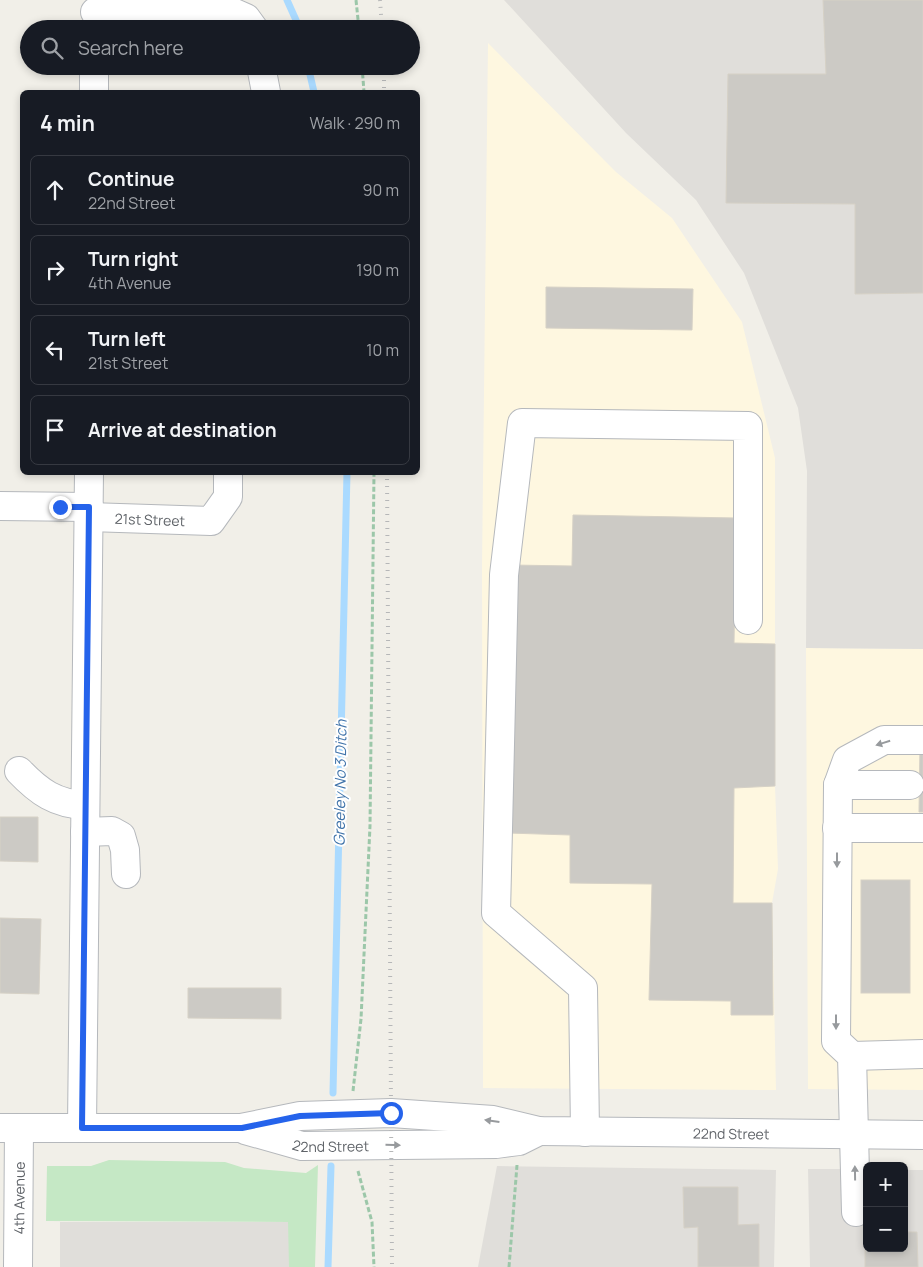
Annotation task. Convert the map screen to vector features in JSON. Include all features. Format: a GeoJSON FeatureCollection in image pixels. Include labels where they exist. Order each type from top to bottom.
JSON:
{"type":"FeatureCollection","features":[{"type":"Feature","properties":{"kind":"street"},"geometry":{"type":"LineString","coordinates":[[95,14],[230,11],[247,20]]}},
{"type":"Feature","properties":{"kind":"street"},"geometry":{"type":"LineString","coordinates":[[94,75],[94,90]]}},
{"type":"Feature","properties":{"kind":"street"},"geometry":{"type":"LineString","coordinates":[[263,75],[266,90]]}},
{"type":"Feature","properties":{"kind":"street"},"geometry":{"type":"LineString","coordinates":[[585,1132],[583,988],[496,913],[504,575],[522,423],[748,426],[748,620]]}},
{"type":"Feature","properties":{"kind":"street"},"geometry":{"type":"LineString","coordinates":[[82,1128],[89,475]]}},
{"type":"Feature","properties":{"kind":"street","name":"21st Street"},"geometry":{"type":"LineString","coordinates":[[0,506],[211,521],[228,497],[228,475]]}},
{"type":"Feature","properties":{"kind":"street"},"geometry":{"type":"LineString","coordinates":[[856,1212],[852,1056],[836,1041],[838,785],[847,760],[884,740],[923,740]]}},
{"type":"Feature","properties":{"kind":"street"},"geometry":{"type":"LineString","coordinates":[[19,771],[34,787],[49,797],[68,804],[85,805]]}},
{"type":"Feature","properties":{"kind":"street"},"geometry":{"type":"LineString","coordinates":[[838,785],[910,785]]}},
{"type":"Feature","properties":{"kind":"street"},"geometry":{"type":"LineString","coordinates":[[837,828],[923,828]]}},
{"type":"Feature","properties":{"kind":"street"},"geometry":{"type":"LineString","coordinates":[[85,832],[112,831],[121,836],[125,850],[126,874]]}},
{"type":"Feature","properties":{"kind":"street"},"geometry":{"type":"LineString","coordinates":[[852,1056],[923,1054]]}},
{"type":"Feature","properties":{"kind":"street","name":"22nd Street"},"geometry":{"type":"LineString","coordinates":[[9,1128],[242,1128],[300,1116],[391,1113],[493,1120],[529,1136]]}},
{"type":"Feature","properties":{"kind":"street","name":"4th Avenue"},"geometry":{"type":"LineString","coordinates":[[9,1128],[9,1240],[18,1267]]}},
{"type":"Feature","properties":{"kind":"street","name":"22nd Street"},"geometry":{"type":"LineString","coordinates":[[242,1128],[302,1146],[435,1146],[585,1132],[923,1135]]}},
{"type":"Feature","properties":{"kind":"path"},"geometry":{"type":"LineString","coordinates":[[356,0],[358,20]]}},
{"type":"Feature","properties":{"kind":"path"},"geometry":{"type":"LineString","coordinates":[[363,75],[364,90]]}},
{"type":"Feature","properties":{"kind":"path"},"geometry":{"type":"LineString","coordinates":[[351,1114],[361,1019],[370,826],[374,475]]}},
{"type":"Feature","properties":{"kind":"path"},"geometry":{"type":"LineString","coordinates":[[509,1267],[529,1136]]}},
{"type":"Feature","properties":{"kind":"path"},"geometry":{"type":"LineString","coordinates":[[357,1145],[358,1168],[372,1222],[374,1267]]}},
{"type":"Feature","properties":{"kind":"shaded area"},"geometry":{"type":"Polygon","coordinates":[[[504,0],[923,0],[923,649],[806,648],[807,471],[798,408],[744,273],[696,200],[626,133],[504,0]]]}},
{"type":"Feature","properties":{"kind":"shaded area"},"geometry":{"type":"Polygon","coordinates":[[[488,43],[616,172],[672,218],[742,322],[775,458],[775,786],[778,869],[772,903],[776,1090],[483,1088],[482,567],[488,43]]]}},
{"type":"Feature","properties":{"kind":"shaded area"},"geometry":{"type":"Polygon","coordinates":[[[806,648],[923,649],[923,1090],[808,1089],[806,648]]]}},
{"type":"Feature","properties":{"kind":"shaded area"},"geometry":{"type":"Polygon","coordinates":[[[497,1166],[776,1170],[774,1267],[478,1267],[497,1166]]]}},
{"type":"Feature","properties":{"kind":"shaded area"},"geometry":{"type":"Polygon","coordinates":[[[808,1169],[863,1169],[863,1252],[908,1252],[908,1170],[923,1170],[923,1267],[810,1267],[808,1169]]]}},
{"type":"Feature","properties":{"kind":"shaded area"},"geometry":{"type":"Polygon","coordinates":[[[60,1222],[289,1222],[289,1267],[60,1267],[60,1222]]]}},
{"type":"Feature","properties":{"kind":"green space"},"geometry":{"type":"Polygon","coordinates":[[[109,1160],[225,1162],[244,1168],[306,1173],[318,1165],[315,1267],[289,1267],[288,1222],[46,1221],[47,1166],[91,1166],[109,1160]]]}},
{"type":"Feature","properties":{"kind":"building"},"geometry":{"type":"Polygon","coordinates":[[[823,0],[923,0],[923,293],[855,294],[855,204],[726,203],[728,74],[826,74],[823,0]]]}},
{"type":"Feature","properties":{"kind":"building"},"geometry":{"type":"Polygon","coordinates":[[[546,287],[693,289],[692,330],[546,328],[546,287]]]}},
{"type":"Feature","properties":{"kind":"building"},"geometry":{"type":"Polygon","coordinates":[[[573,515],[736,518],[734,643],[775,644],[775,786],[734,788],[733,903],[772,903],[773,1015],[731,1015],[731,1001],[649,1000],[652,884],[570,883],[570,835],[508,833],[511,565],[572,566],[573,515]]]}},
{"type":"Feature","properties":{"kind":"building"},"geometry":{"type":"Polygon","coordinates":[[[920,745],[923,745],[923,812],[919,812],[920,745]]]}},
{"type":"Feature","properties":{"kind":"building"},"geometry":{"type":"Polygon","coordinates":[[[0,817],[38,817],[38,862],[0,861],[0,817]]]}},
{"type":"Feature","properties":{"kind":"building"},"geometry":{"type":"Polygon","coordinates":[[[861,880],[910,880],[910,993],[861,993],[861,880]]]}},
{"type":"Feature","properties":{"kind":"building"},"geometry":{"type":"Polygon","coordinates":[[[0,918],[41,919],[39,994],[0,993],[0,918]]]}},
{"type":"Feature","properties":{"kind":"building"},"geometry":{"type":"Polygon","coordinates":[[[188,988],[281,988],[281,1019],[188,1018],[188,988]]]}},
{"type":"Feature","properties":{"kind":"building"},"geometry":{"type":"Polygon","coordinates":[[[683,1187],[738,1187],[738,1225],[759,1224],[759,1267],[698,1267],[698,1227],[684,1228],[683,1187]]]}},
{"type":"Feature","properties":{"kind":"building"},"geometry":{"type":"Polygon","coordinates":[[[908,1232],[917,1232],[918,1267],[865,1267],[865,1252],[908,1252],[908,1232]]]}},
{"type":"Feature","properties":{"kind":"waterway","name":"Greeley No 3 Ditch"},"geometry":{"type":"LineString","coordinates":[[287,0],[296,20]]}},
{"type":"Feature","properties":{"kind":"waterway","name":"Greeley No 3 Ditch"},"geometry":{"type":"LineString","coordinates":[[310,75],[314,90]]}},
{"type":"Feature","properties":{"kind":"waterway","name":"Greeley No 3 Ditch"},"geometry":{"type":"LineString","coordinates":[[333,1093],[347,475]]}},
{"type":"Feature","properties":{"kind":"waterway"},"geometry":{"type":"LineString","coordinates":[[328,1267],[331,1166]]}},
{"type":"Feature","properties":{"kind":"railway"},"geometry":{"type":"LineString","coordinates":[[380,0],[381,20]]}},
{"type":"Feature","properties":{"kind":"railway"},"geometry":{"type":"LineString","coordinates":[[384,75],[384,90]]}},
{"type":"Feature","properties":{"kind":"railway"},"geometry":{"type":"LineString","coordinates":[[387,475],[392,1267]]}},
{"type":"Feature","properties":{"kind":"route"},"geometry":{"type":"LineString","coordinates":[[60,507],[89,507],[82,1128],[242,1128],[300,1116],[391,1113]]}}]}
